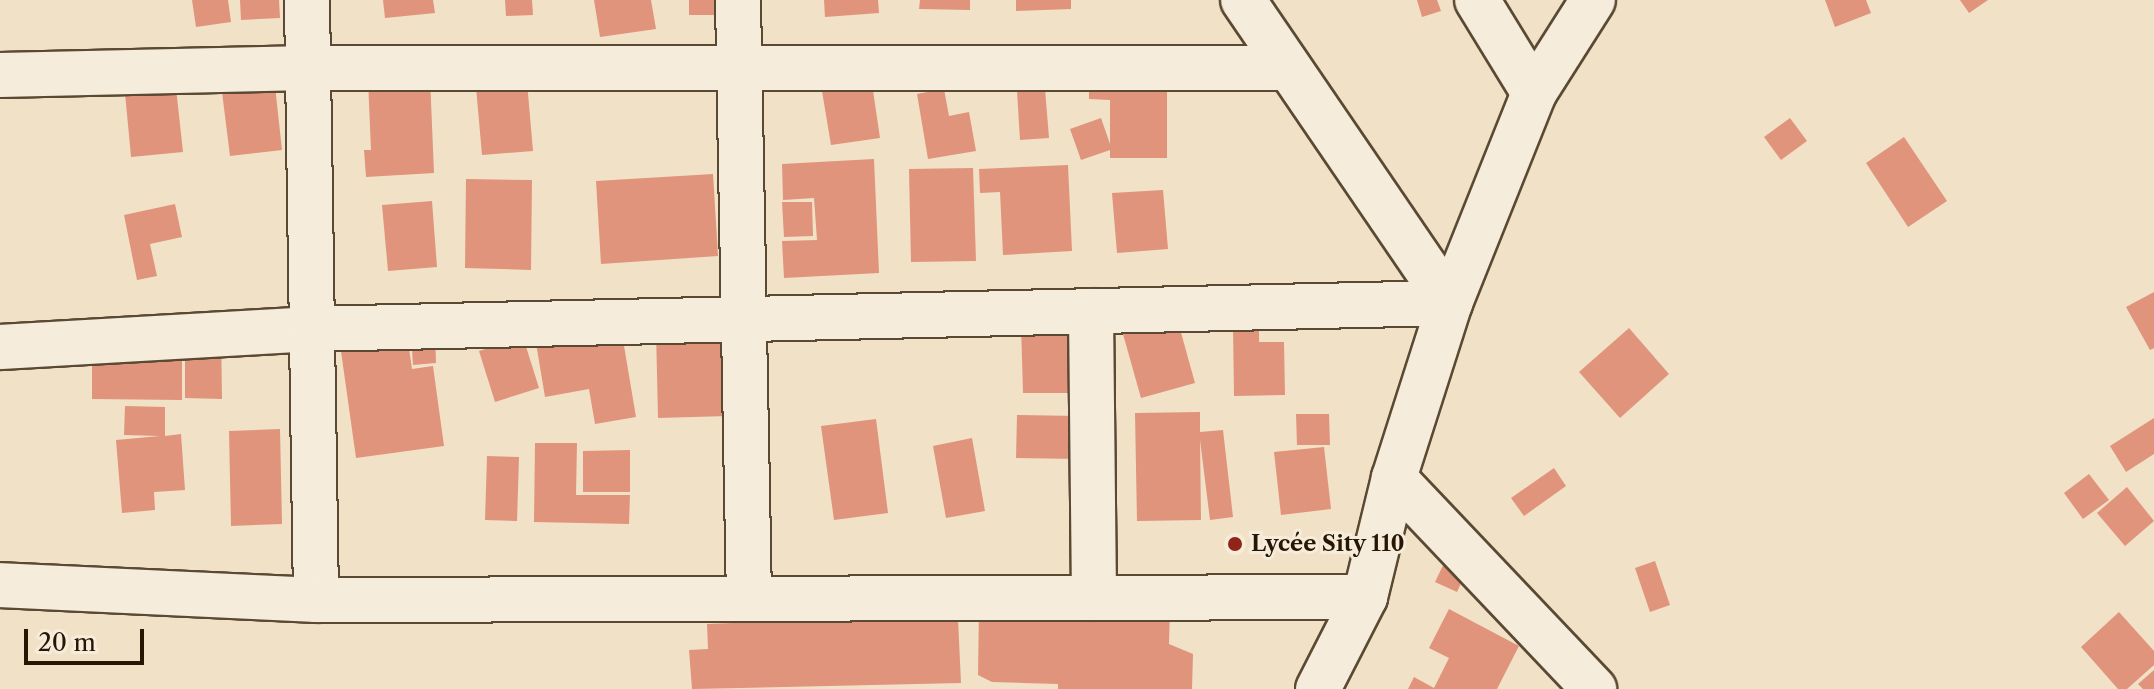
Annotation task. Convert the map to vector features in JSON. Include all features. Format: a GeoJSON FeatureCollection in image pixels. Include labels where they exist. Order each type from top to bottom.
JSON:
{"type":"FeatureCollection","features":[{"type":"Feature","properties":{"kind":"street"},"geometry":{"type":"LineString","coordinates":[[307,0],[316,600]]}},
{"type":"Feature","properties":{"kind":"street"},"geometry":{"type":"LineString","coordinates":[[738,0],[749,599]]}},
{"type":"Feature","properties":{"kind":"street"},"geometry":{"type":"LineString","coordinates":[[1243,0],[1450,303]]}},
{"type":"Feature","properties":{"kind":"street"},"geometry":{"type":"LineString","coordinates":[[1477,0],[1534,93]]}},
{"type":"Feature","properties":{"kind":"street"},"geometry":{"type":"LineString","coordinates":[[1318,689],[1365,597],[1394,478],[1450,303],[1534,93],[1593,0]]}},
{"type":"Feature","properties":{"kind":"street"},"geometry":{"type":"LineString","coordinates":[[0,75],[308,68],[1289,68]]}},
{"type":"Feature","properties":{"kind":"street"},"geometry":{"type":"LineString","coordinates":[[0,347],[312,329],[1450,303]]}},
{"type":"Feature","properties":{"kind":"street"},"geometry":{"type":"LineString","coordinates":[[1091,311],[1094,598]]}},
{"type":"Feature","properties":{"kind":"street"},"geometry":{"type":"LineString","coordinates":[[1394,478],[1594,689]]}},
{"type":"Feature","properties":{"kind":"street"},"geometry":{"type":"LineString","coordinates":[[0,585],[316,600],[1365,597]]}},
{"type":"Feature","properties":{"kind":"building"},"geometry":{"type":"Polygon","coordinates":[[[192,0],[228,0],[231,22],[196,27],[192,0]]]}},
{"type":"Feature","properties":{"kind":"building"},"geometry":{"type":"Polygon","coordinates":[[[240,0],[279,0],[280,18],[241,20],[240,0]]]}},
{"type":"Feature","properties":{"kind":"building"},"geometry":{"type":"Polygon","coordinates":[[[383,0],[433,0],[435,13],[385,18],[383,0]]]}},
{"type":"Feature","properties":{"kind":"building"},"geometry":{"type":"Polygon","coordinates":[[[505,0],[532,0],[533,15],[506,16],[505,0]]]}},
{"type":"Feature","properties":{"kind":"building"},"geometry":{"type":"Polygon","coordinates":[[[594,0],[651,0],[656,29],[600,37],[594,0]]]}},
{"type":"Feature","properties":{"kind":"building"},"geometry":{"type":"Polygon","coordinates":[[[689,0],[719,0],[719,15],[689,15],[689,0]]]}},
{"type":"Feature","properties":{"kind":"building"},"geometry":{"type":"Polygon","coordinates":[[[824,0],[878,0],[879,13],[825,17],[824,0]]]}},
{"type":"Feature","properties":{"kind":"building"},"geometry":{"type":"Polygon","coordinates":[[[920,0],[970,0],[970,10],[919,9],[920,0]]]}},
{"type":"Feature","properties":{"kind":"building"},"geometry":{"type":"Polygon","coordinates":[[[1016,0],[1071,0],[1071,9],[1016,11],[1016,0]]]}},
{"type":"Feature","properties":{"kind":"building"},"geometry":{"type":"Polygon","coordinates":[[[1417,0],[1437,0],[1441,11],[1422,17],[1417,0]]]}},
{"type":"Feature","properties":{"kind":"building"},"geometry":{"type":"Polygon","coordinates":[[[1825,0],[1866,0],[1871,13],[1835,27],[1825,0]]]}},
{"type":"Feature","properties":{"kind":"building"},"geometry":{"type":"Polygon","coordinates":[[[1960,0],[1988,0],[1969,13],[1960,0]]]}},
{"type":"Feature","properties":{"kind":"building"},"geometry":{"type":"Polygon","coordinates":[[[1089,56],[1167,56],[1167,158],[1110,158],[1110,150],[1081,160],[1070,129],[1101,118],[1110,144],[1110,100],[1089,99],[1089,56]]]}},
{"type":"Feature","properties":{"kind":"building"},"geometry":{"type":"Polygon","coordinates":[[[274,77],[282,150],[230,156],[221,84],[274,77]]]}},
{"type":"Feature","properties":{"kind":"building"},"geometry":{"type":"Polygon","coordinates":[[[430,77],[434,173],[366,177],[364,150],[371,150],[368,80],[430,77]]]}},
{"type":"Feature","properties":{"kind":"building"},"geometry":{"type":"Polygon","coordinates":[[[871,77],[880,138],[831,145],[821,85],[871,77]]]}},
{"type":"Feature","properties":{"kind":"building"},"geometry":{"type":"Polygon","coordinates":[[[527,82],[533,151],[482,155],[476,87],[527,82]]]}},
{"type":"Feature","properties":{"kind":"building"},"geometry":{"type":"Polygon","coordinates":[[[176,88],[183,152],[131,157],[125,93],[176,88]]]}},
{"type":"Feature","properties":{"kind":"building"},"geometry":{"type":"Polygon","coordinates":[[[944,89],[949,116],[969,112],[976,151],[928,159],[917,94],[944,89]]]}},
{"type":"Feature","properties":{"kind":"building"},"geometry":{"type":"Polygon","coordinates":[[[1045,89],[1049,138],[1020,140],[1017,91],[1045,89]]]}},
{"type":"Feature","properties":{"kind":"building"},"geometry":{"type":"Polygon","coordinates":[[[1790,118],[1807,141],[1781,160],[1764,137],[1790,118]]]}},
{"type":"Feature","properties":{"kind":"building"},"geometry":{"type":"Polygon","coordinates":[[[1904,137],[1947,201],[1908,227],[1866,163],[1904,137]]]}},
{"type":"Feature","properties":{"kind":"building"},"geometry":{"type":"Polygon","coordinates":[[[874,159],[879,273],[784,278],[782,241],[817,240],[814,198],[783,200],[782,164],[874,159]]]}},
{"type":"Feature","properties":{"kind":"building"},"geometry":{"type":"Polygon","coordinates":[[[1068,165],[1072,251],[1003,255],[1000,192],[980,193],[979,169],[1068,165]]]}},
{"type":"Feature","properties":{"kind":"building"},"geometry":{"type":"Polygon","coordinates":[[[973,168],[976,261],[911,262],[909,169],[973,168]]]}},
{"type":"Feature","properties":{"kind":"building"},"geometry":{"type":"Polygon","coordinates":[[[713,174],[718,256],[601,264],[596,181],[713,174]]]}},
{"type":"Feature","properties":{"kind":"building"},"geometry":{"type":"Polygon","coordinates":[[[466,179],[532,180],[531,270],[465,268],[466,179]]]}},
{"type":"Feature","properties":{"kind":"building"},"geometry":{"type":"Polygon","coordinates":[[[1163,190],[1168,249],[1117,253],[1112,193],[1163,190]]]}},
{"type":"Feature","properties":{"kind":"building"},"geometry":{"type":"Polygon","coordinates":[[[432,201],[437,267],[388,271],[382,205],[432,201]]]}},
{"type":"Feature","properties":{"kind":"building"},"geometry":{"type":"Polygon","coordinates":[[[782,202],[812,202],[813,236],[784,237],[782,202]]]}},
{"type":"Feature","properties":{"kind":"building"},"geometry":{"type":"Polygon","coordinates":[[[175,204],[182,237],[150,244],[157,276],[137,280],[124,215],[175,204]]]}},
{"type":"Feature","properties":{"kind":"building"},"geometry":{"type":"Polygon","coordinates":[[[2154,292],[2154,348],[2150,350],[2126,307],[2154,292]]]}},
{"type":"Feature","properties":{"kind":"building"},"geometry":{"type":"Polygon","coordinates":[[[1175,311],[1195,383],[1141,398],[1121,327],[1175,311]]]}},
{"type":"Feature","properties":{"kind":"building"},"geometry":{"type":"Polygon","coordinates":[[[620,322],[636,417],[595,424],[589,389],[545,397],[535,337],[620,322]]]}},
{"type":"Feature","properties":{"kind":"building"},"geometry":{"type":"Polygon","coordinates":[[[1073,323],[1074,393],[1023,393],[1021,324],[1073,323]]]}},
{"type":"Feature","properties":{"kind":"building"},"geometry":{"type":"Polygon","coordinates":[[[1233,325],[1259,325],[1259,342],[1284,342],[1285,395],[1234,396],[1233,325]]]}},
{"type":"Feature","properties":{"kind":"building"},"geometry":{"type":"Polygon","coordinates":[[[406,328],[412,369],[433,366],[444,446],[356,458],[339,337],[406,328]]]}},
{"type":"Feature","properties":{"kind":"building"},"geometry":{"type":"Polygon","coordinates":[[[725,328],[728,416],[658,418],[656,330],[725,328]]]}},
{"type":"Feature","properties":{"kind":"building"},"geometry":{"type":"Polygon","coordinates":[[[1629,328],[1669,374],[1620,418],[1579,372],[1629,328]]]}},
{"type":"Feature","properties":{"kind":"building"},"geometry":{"type":"Polygon","coordinates":[[[185,332],[221,332],[222,399],[185,398],[185,332]]]}},
{"type":"Feature","properties":{"kind":"building"},"geometry":{"type":"Polygon","coordinates":[[[435,333],[436,363],[413,365],[411,334],[435,333]]]}},
{"type":"Feature","properties":{"kind":"building"},"geometry":{"type":"Polygon","coordinates":[[[523,337],[539,388],[495,402],[479,351],[523,337]]]}},
{"type":"Feature","properties":{"kind":"building"},"geometry":{"type":"Polygon","coordinates":[[[182,340],[182,400],[92,399],[92,354],[182,340]]]}},
{"type":"Feature","properties":{"kind":"building"},"geometry":{"type":"Polygon","coordinates":[[[125,406],[165,407],[165,436],[181,434],[185,490],[154,492],[155,510],[122,513],[116,440],[160,436],[124,435],[125,406]]]}},
{"type":"Feature","properties":{"kind":"building"},"geometry":{"type":"Polygon","coordinates":[[[1200,412],[1200,432],[1223,430],[1233,517],[1210,520],[1200,440],[1201,520],[1137,521],[1135,413],[1200,412]]]}},
{"type":"Feature","properties":{"kind":"building"},"geometry":{"type":"Polygon","coordinates":[[[1296,414],[1329,414],[1330,445],[1297,445],[1296,414]]]}},
{"type":"Feature","properties":{"kind":"building"},"geometry":{"type":"Polygon","coordinates":[[[1017,415],[1080,416],[1079,459],[1016,458],[1017,415]]]}},
{"type":"Feature","properties":{"kind":"building"},"geometry":{"type":"Polygon","coordinates":[[[2154,418],[2154,454],[2126,472],[2110,446],[2154,418]]]}},
{"type":"Feature","properties":{"kind":"building"},"geometry":{"type":"Polygon","coordinates":[[[876,419],[888,513],[834,520],[821,426],[876,419]]]}},
{"type":"Feature","properties":{"kind":"building"},"geometry":{"type":"Polygon","coordinates":[[[280,429],[282,524],[231,526],[229,431],[280,429]]]}},
{"type":"Feature","properties":{"kind":"building"},"geometry":{"type":"Polygon","coordinates":[[[972,438],[985,511],[946,518],[933,446],[972,438]]]}},
{"type":"Feature","properties":{"kind":"building"},"geometry":{"type":"Polygon","coordinates":[[[535,443],[577,443],[576,495],[630,495],[629,524],[534,522],[535,443]]]}},
{"type":"Feature","properties":{"kind":"building"},"geometry":{"type":"Polygon","coordinates":[[[1324,447],[1331,509],[1281,515],[1274,452],[1324,447]]]}},
{"type":"Feature","properties":{"kind":"building"},"geometry":{"type":"Polygon","coordinates":[[[630,450],[630,492],[583,492],[583,451],[630,450]]]}},
{"type":"Feature","properties":{"kind":"building"},"geometry":{"type":"Polygon","coordinates":[[[487,456],[519,457],[517,521],[485,520],[487,456]]]}},
{"type":"Feature","properties":{"kind":"building"},"geometry":{"type":"Polygon","coordinates":[[[1554,468],[1566,486],[1524,516],[1511,498],[1554,468]]]}},
{"type":"Feature","properties":{"kind":"building"},"geometry":{"type":"Polygon","coordinates":[[[2089,474],[2109,500],[2083,519],[2064,493],[2089,474]]]}},
{"type":"Feature","properties":{"kind":"building"},"geometry":{"type":"Polygon","coordinates":[[[2127,487],[2154,521],[2125,546],[2097,513],[2127,487]]]}},
{"type":"Feature","properties":{"kind":"building"},"geometry":{"type":"Polygon","coordinates":[[[1450,551],[1471,561],[1457,592],[1435,582],[1450,551]]]}},
{"type":"Feature","properties":{"kind":"building"},"geometry":{"type":"Polygon","coordinates":[[[1655,561],[1670,605],[1650,612],[1635,568],[1655,561]]]}},
{"type":"Feature","properties":{"kind":"building"},"geometry":{"type":"Polygon","coordinates":[[[936,591],[938,620],[958,619],[961,683],[692,689],[689,650],[708,649],[707,624],[732,623],[731,594],[936,591]]]}},
{"type":"Feature","properties":{"kind":"building"},"geometry":{"type":"Polygon","coordinates":[[[979,608],[1170,609],[1169,644],[1193,654],[1192,689],[1058,689],[1058,684],[992,682],[978,675],[979,608]]]}},
{"type":"Feature","properties":{"kind":"building"},"geometry":{"type":"Polygon","coordinates":[[[1449,609],[1519,646],[1497,689],[1408,689],[1414,677],[1434,688],[1449,658],[1429,648],[1449,609]]]}},
{"type":"Feature","properties":{"kind":"building"},"geometry":{"type":"Polygon","coordinates":[[[2119,612],[2154,651],[2154,665],[2127,689],[2118,689],[2081,647],[2119,612]]]}},
{"type":"Feature","properties":{"kind":"building"},"geometry":{"type":"Polygon","coordinates":[[[2154,670],[2154,689],[2143,689],[2138,684],[2154,670]]]}},
{"type":"Feature","properties":{"kind":"place","name":"Lycée Sity 110"},"geometry":{"type":"Point","coordinates":[1235,544]}}]}
